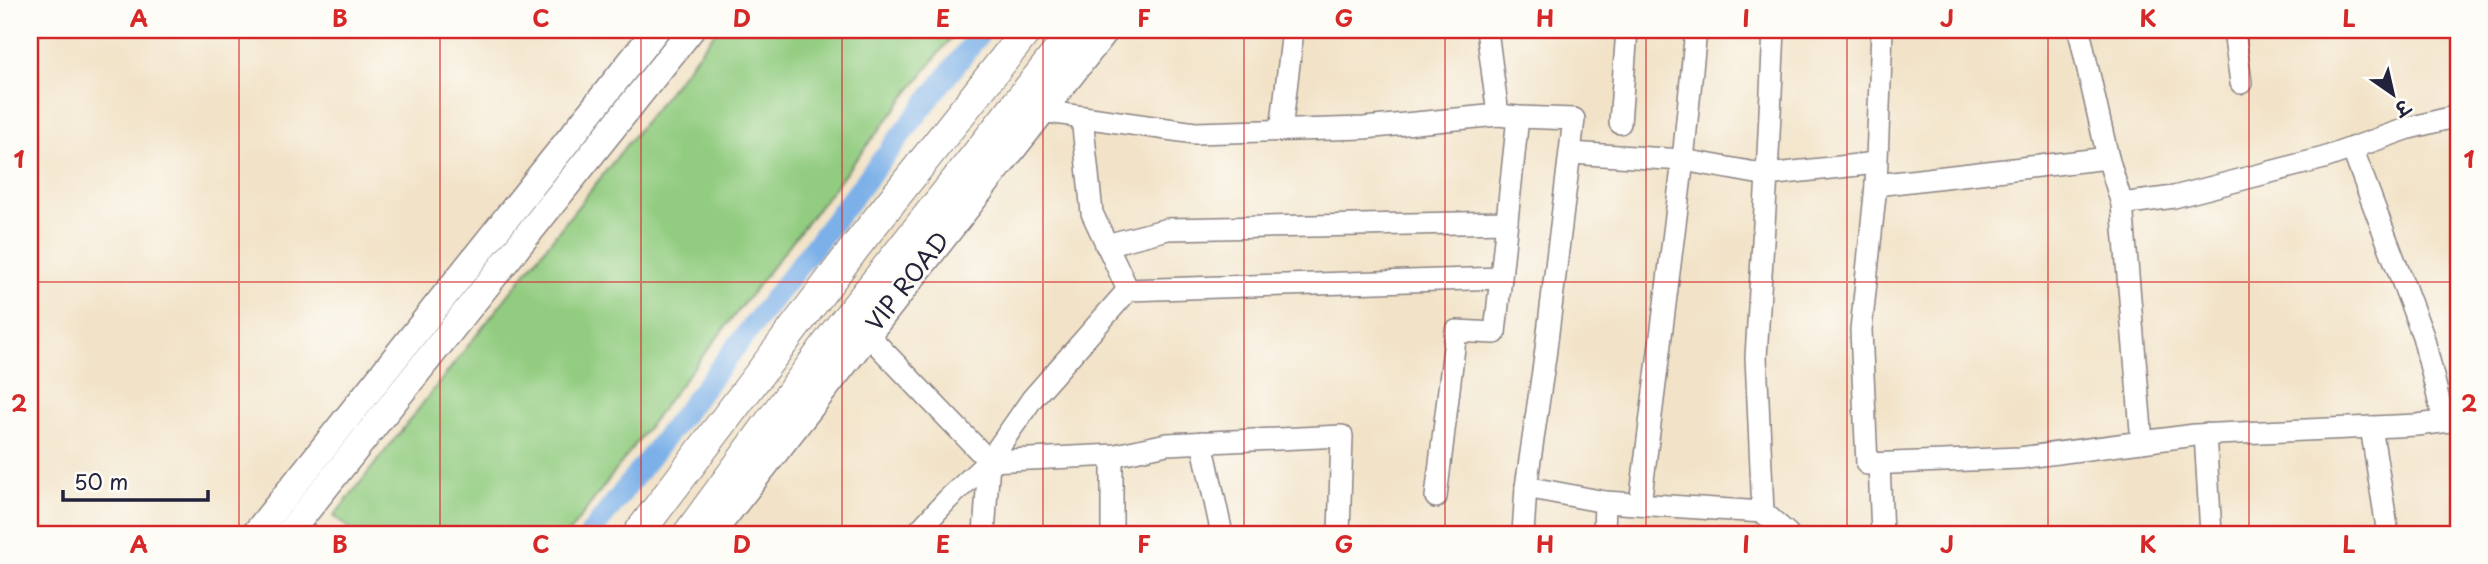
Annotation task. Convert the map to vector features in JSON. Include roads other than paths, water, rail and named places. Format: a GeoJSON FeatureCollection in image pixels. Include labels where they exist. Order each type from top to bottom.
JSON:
{"type":"FeatureCollection","features":[{"type":"Feature","properties":{"kind":"main road"},"geometry":{"type":"LineString","coordinates":[[638,534],[857,246],[1027,30]]}},
{"type":"Feature","properties":{"kind":"main road","name":"VIP ROAD"},"geometry":{"type":"LineString","coordinates":[[688,534],[835,333],[1075,30]]}},
{"type":"Feature","properties":{"kind":"street"},"geometry":{"type":"LineString","coordinates":[[255,534],[656,30]]}},
{"type":"Feature","properties":{"kind":"street"},"geometry":{"type":"LineString","coordinates":[[289,534],[691,30]]}},
{"type":"Feature","properties":{"kind":"street","name":"VIP ROAD"},"geometry":{"type":"LineString","coordinates":[[711,534],[1106,30]]}},
{"type":"Feature","properties":{"kind":"street"},"geometry":{"type":"LineString","coordinates":[[1281,131],[1293,30]]}},
{"type":"Feature","properties":{"kind":"street"},"geometry":{"type":"LineString","coordinates":[[1436,497],[1457,331],[1495,333],[1507,222],[1508,116],[1487,30]]}},
{"type":"Feature","properties":{"kind":"street"},"geometry":{"type":"LineString","coordinates":[[1620,122],[1627,30]]}},
{"type":"Feature","properties":{"kind":"street"},"geometry":{"type":"LineString","coordinates":[[1640,505],[1683,160],[1696,30]]}},
{"type":"Feature","properties":{"kind":"street"},"geometry":{"type":"LineString","coordinates":[[1763,512],[1756,356],[1774,30]]}},
{"type":"Feature","properties":{"kind":"street"},"geometry":{"type":"LineString","coordinates":[[1882,30],[1876,185],[1861,331],[1867,464],[2020,458],[2205,434],[2371,427],[2451,420],[2423,336],[2352,148]]}},
{"type":"Feature","properties":{"kind":"street"},"geometry":{"type":"LineString","coordinates":[[2079,30],[2108,158],[2122,204],[2142,442]]}},
{"type":"Feature","properties":{"kind":"street"},"geometry":{"type":"LineString","coordinates":[[2234,30],[2241,83]]}},
{"type":"Feature","properties":{"kind":"street"},"geometry":{"type":"LineString","coordinates":[[1041,111],[1195,133],[1364,128],[1508,116],[1574,119],[1545,357],[1533,429],[1523,534]]}},
{"type":"Feature","properties":{"kind":"street"},"geometry":{"type":"LineString","coordinates":[[2122,204],[2174,197],[2324,158],[2409,128],[2458,116]]}},
{"type":"Feature","properties":{"kind":"street"},"geometry":{"type":"LineString","coordinates":[[1082,117],[1093,213],[1128,290]]}},
{"type":"Feature","properties":{"kind":"street"},"geometry":{"type":"LineString","coordinates":[[1570,153],[1683,160],[1767,174],[1876,163]]}},
{"type":"Feature","properties":{"kind":"street"},"geometry":{"type":"LineString","coordinates":[[1876,185],[1976,176],[2108,158]]}},
{"type":"Feature","properties":{"kind":"street"},"geometry":{"type":"LineString","coordinates":[[1106,245],[1168,229],[1507,222]]}},
{"type":"Feature","properties":{"kind":"street"},"geometry":{"type":"LineString","coordinates":[[916,534],[948,499],[989,461],[1032,399],[1128,290],[1501,278]]}},
{"type":"Feature","properties":{"kind":"street"},"geometry":{"type":"LineString","coordinates":[[867,334],[989,461],[984,534]]}},
{"type":"Feature","properties":{"kind":"street"},"geometry":{"type":"LineString","coordinates":[[2371,427],[2388,534]]}},
{"type":"Feature","properties":{"kind":"street"},"geometry":{"type":"LineString","coordinates":[[2205,434],[2211,534]]}},
{"type":"Feature","properties":{"kind":"street"},"geometry":{"type":"LineString","coordinates":[[989,461],[1112,456],[1167,444],[1342,436],[1339,534]]}},
{"type":"Feature","properties":{"kind":"street"},"geometry":{"type":"LineString","coordinates":[[1202,442],[1222,534]]}},
{"type":"Feature","properties":{"kind":"street"},"geometry":{"type":"LineString","coordinates":[[1112,456],[1112,534]]}},
{"type":"Feature","properties":{"kind":"street"},"geometry":{"type":"LineString","coordinates":[[1879,464],[1882,534]]}},
{"type":"Feature","properties":{"kind":"street"},"geometry":{"type":"LineString","coordinates":[[1526,487],[1605,502],[1763,512],[1788,534]]}},
{"type":"Feature","properties":{"kind":"street"},"geometry":{"type":"LineString","coordinates":[[1604,534],[1605,502]]}},
{"type":"Feature","properties":{"kind":"waterway"},"geometry":{"type":"LineString","coordinates":[[590,534],[983,30]]}}]}
